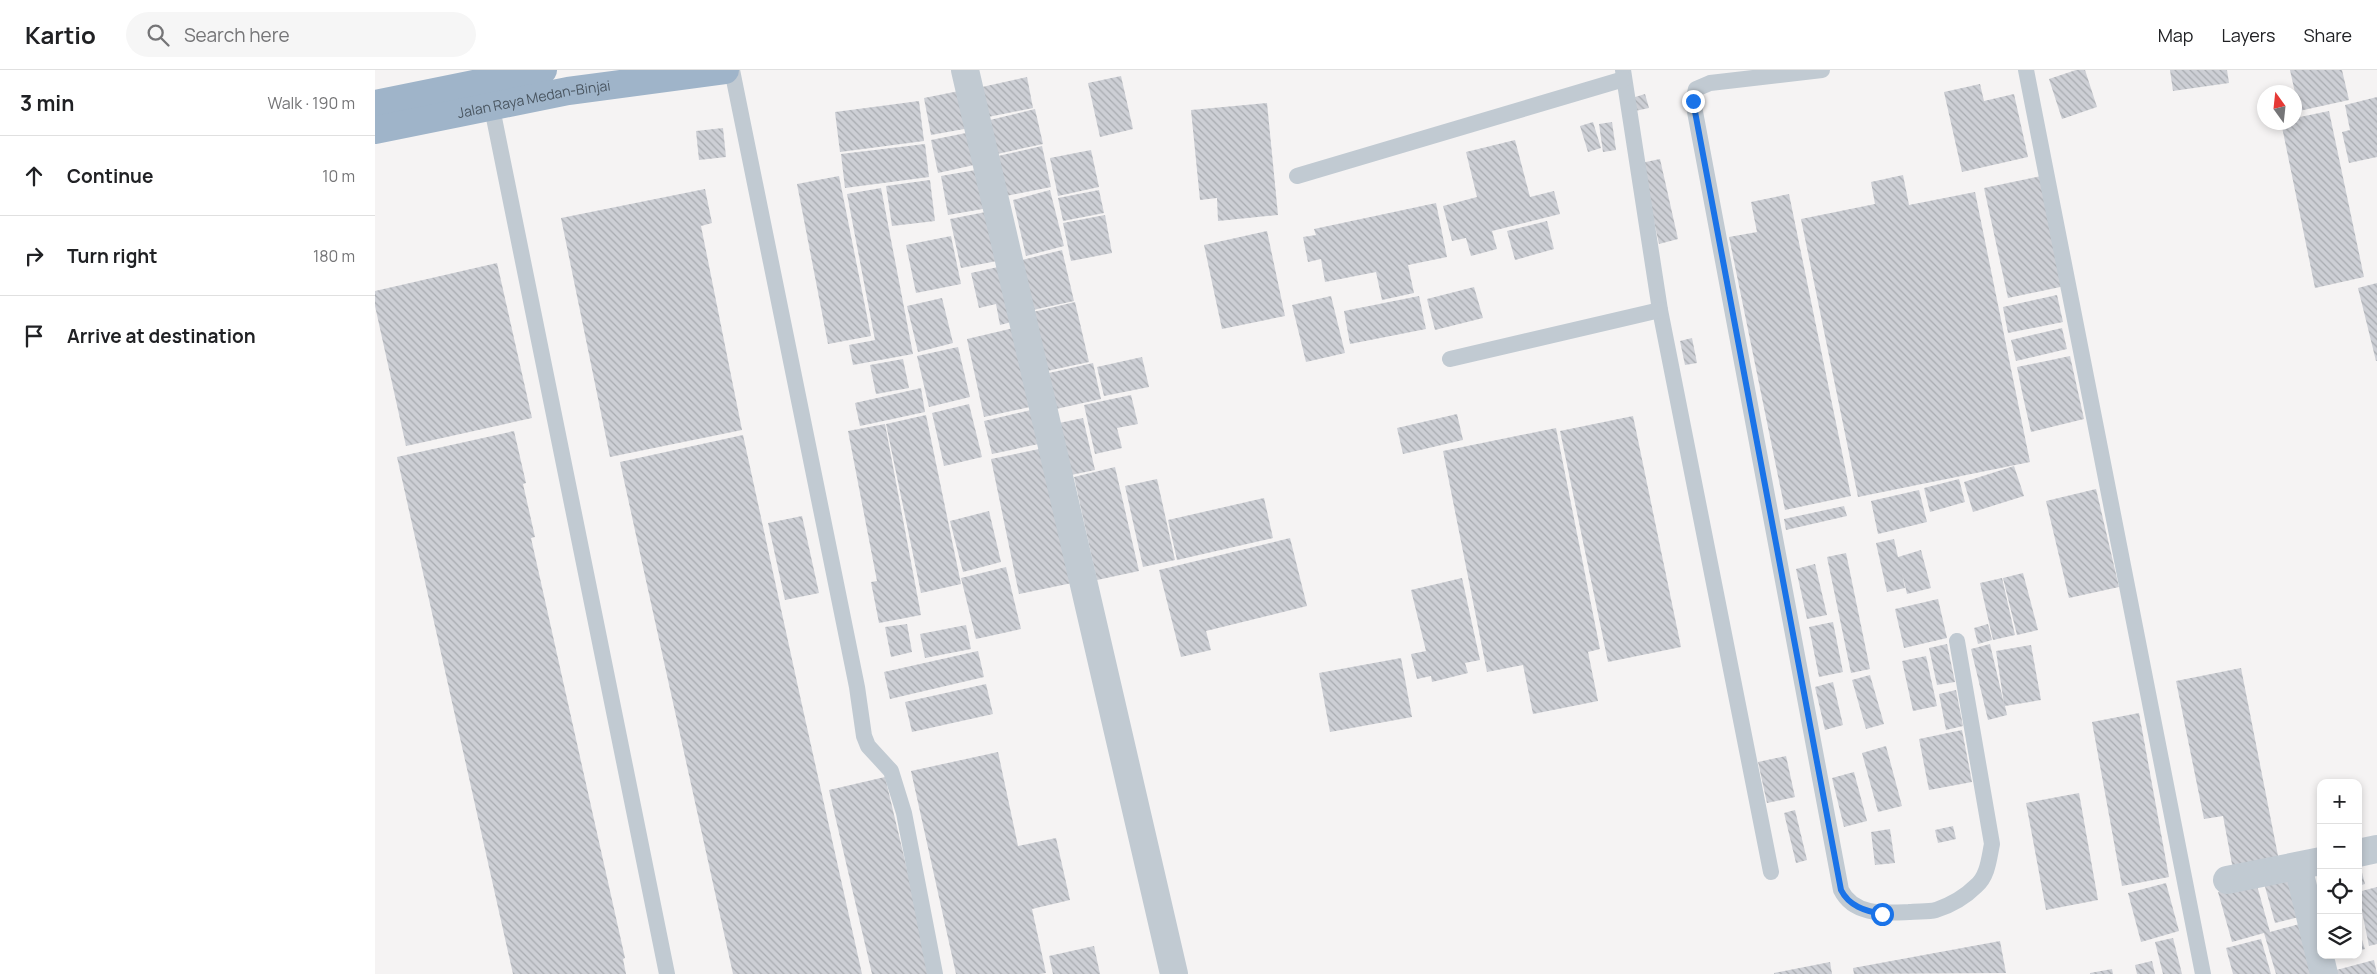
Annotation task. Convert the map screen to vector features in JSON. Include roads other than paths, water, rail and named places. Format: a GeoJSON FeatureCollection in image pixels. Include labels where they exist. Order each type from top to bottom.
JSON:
{"type":"FeatureCollection","features":[{"type":"Feature","properties":{"kind":"highway","name":"Jalan Raya Medan-Binjai"},"geometry":{"type":"LineString","coordinates":[[376,99],[543,70]]}},
{"type":"Feature","properties":{"kind":"highway","name":"Jalan Raya Medan-Binjai"},"geometry":{"type":"LineString","coordinates":[[375,130],[492,108],[568,91],[725,70]]}},
{"type":"Feature","properties":{"kind":"street"},"geometry":{"type":"LineString","coordinates":[[965,70],[1174,974]]}},
{"type":"Feature","properties":{"kind":"street"},"geometry":{"type":"LineString","coordinates":[[2362,852],[2377,850]]}},
{"type":"Feature","properties":{"kind":"street"},"geometry":{"type":"LineString","coordinates":[[2227,880],[2309,863],[2325,974]]}},
{"type":"Feature","properties":{"kind":"lane"},"geometry":{"type":"LineString","coordinates":[[732,70],[857,687],[864,736],[868,746],[891,771],[894,779],[904,813],[935,974]]}},
{"type":"Feature","properties":{"kind":"lane"},"geometry":{"type":"LineString","coordinates":[[1822,70],[1710,83],[1696,89],[1693,101],[1841,890],[1846,900],[1866,911],[1882,914],[1935,910],[1959,900],[1978,885],[1985,874],[1992,844],[1957,641]]}},
{"type":"Feature","properties":{"kind":"lane"},"geometry":{"type":"LineString","coordinates":[[2026,70],[2203,974]]}},
{"type":"Feature","properties":{"kind":"lane"},"geometry":{"type":"LineString","coordinates":[[1297,176],[1624,75],[1660,310],[1771,872]]}},
{"type":"Feature","properties":{"kind":"lane"},"geometry":{"type":"LineString","coordinates":[[492,108],[667,974]]}},
{"type":"Feature","properties":{"kind":"lane"},"geometry":{"type":"LineString","coordinates":[[1450,358],[1660,310]]}}]}
